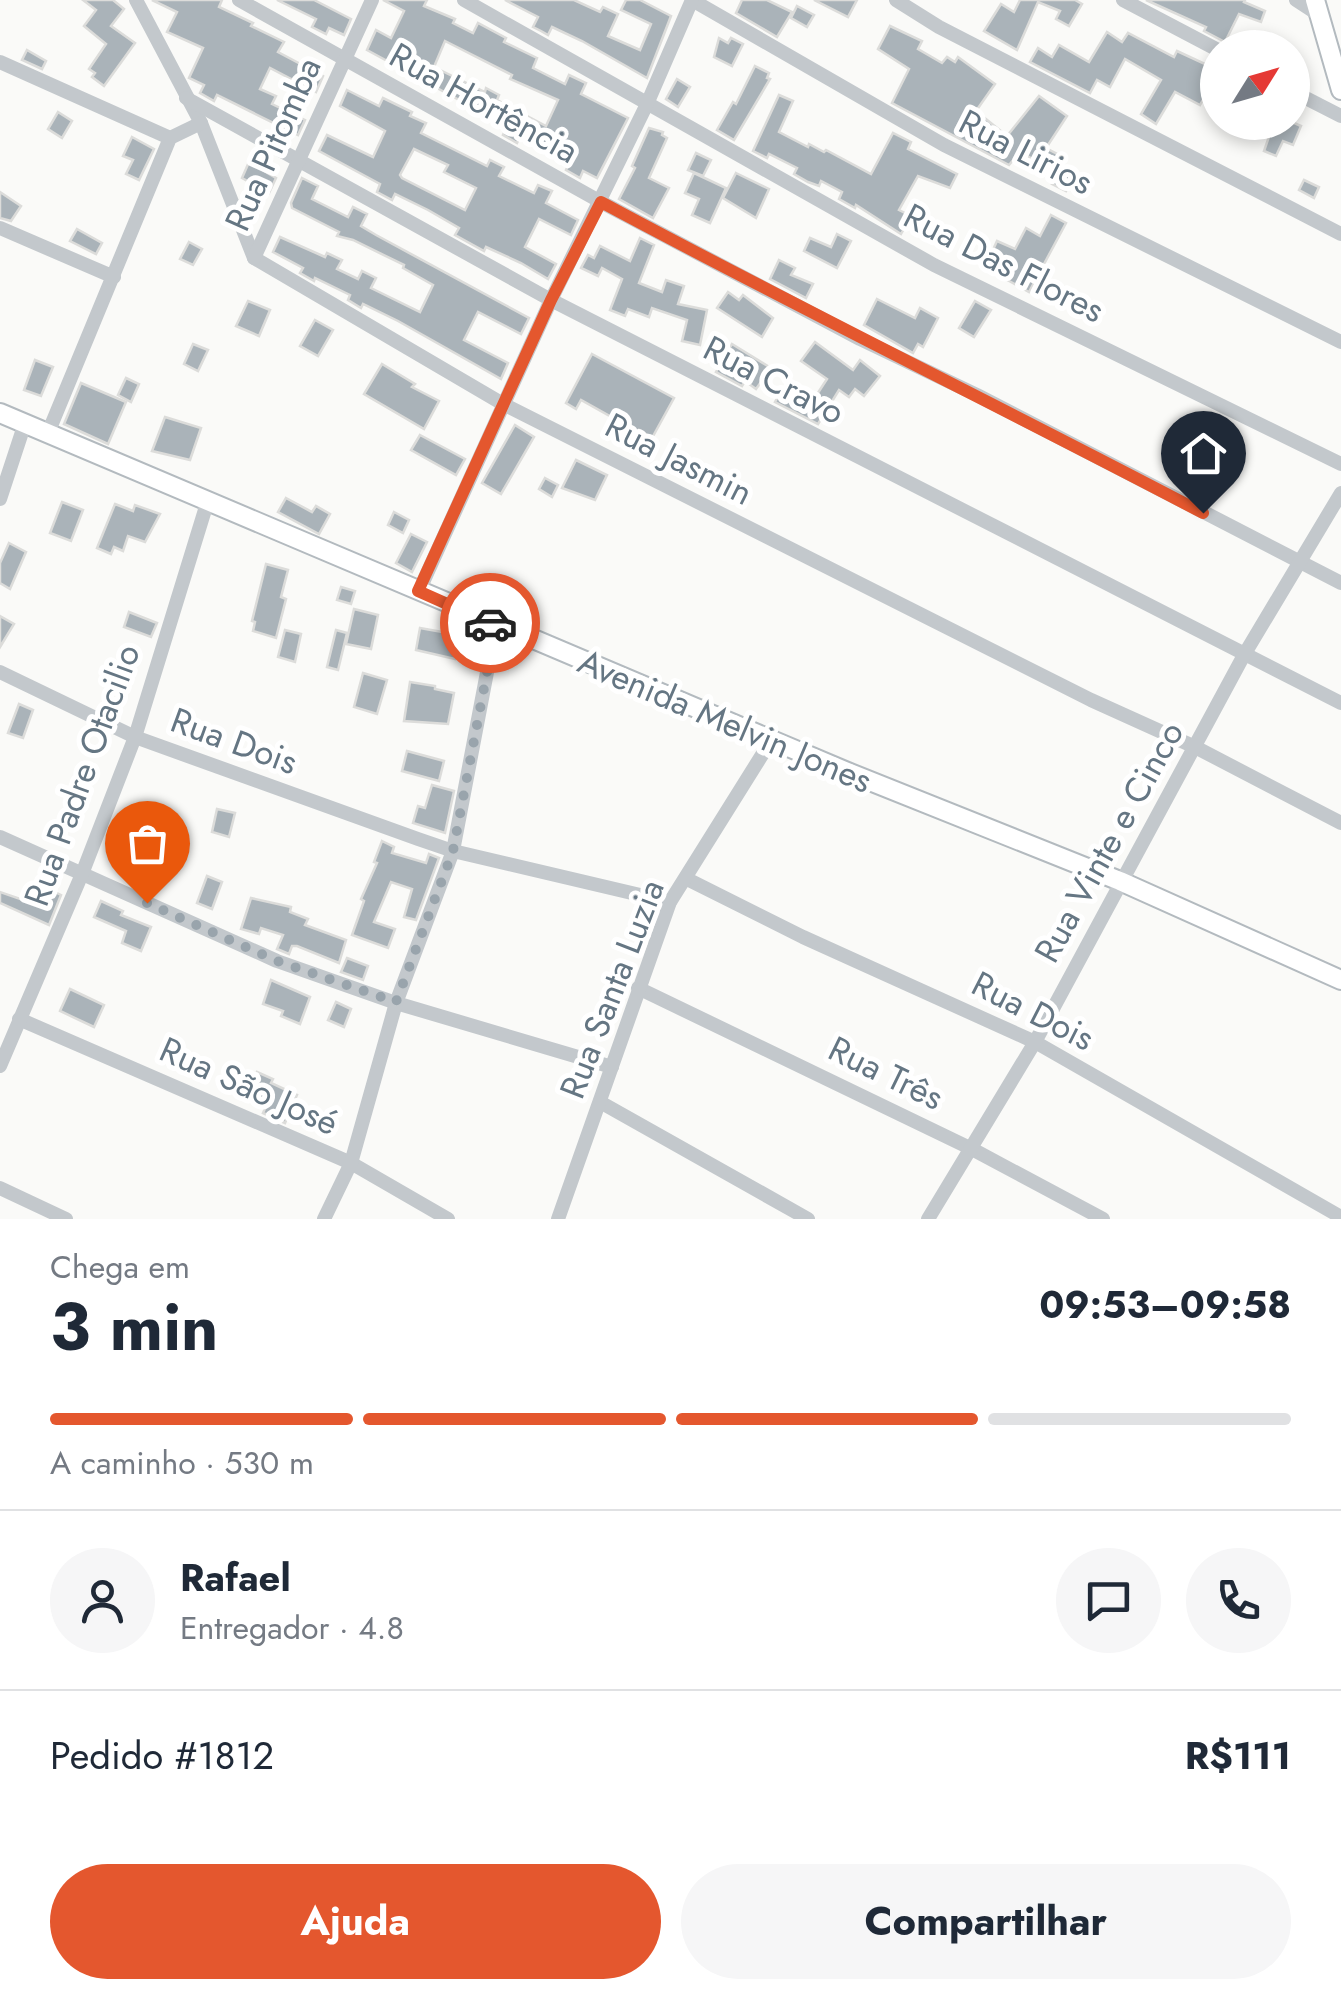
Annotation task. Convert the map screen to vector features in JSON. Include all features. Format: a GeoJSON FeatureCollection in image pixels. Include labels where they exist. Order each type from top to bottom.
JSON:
{"type":"FeatureCollection","features":[{"type":"Feature","properties":{"kind":"main road"},"geometry":{"type":"LineString","coordinates":[[1317,7],[1341,90]]}},
{"type":"Feature","properties":{"kind":"main road","name":"Avenida Melvin Jones"},"geometry":{"type":"LineString","coordinates":[[0,412],[496,625],[1120,881],[1341,980]]}},
{"type":"Feature","properties":{"kind":"street"},"geometry":{"type":"LineString","coordinates":[[136,0],[201,123],[254,258]]}},
{"type":"Feature","properties":{"kind":"street","name":"Rua Hortência"},"geometry":{"type":"LineString","coordinates":[[240,0],[601,202],[860,339],[977,394],[1341,583]]}},
{"type":"Feature","properties":{"kind":"street","name":"Rua Pitomba"},"geometry":{"type":"LineString","coordinates":[[254,258],[372,0]]}},
{"type":"Feature","properties":{"kind":"street"},"geometry":{"type":"LineString","coordinates":[[464,0],[647,104]]}},
{"type":"Feature","properties":{"kind":"street"},"geometry":{"type":"LineString","coordinates":[[418,591],[692,0]]}},
{"type":"Feature","properties":{"kind":"street","name":"Rua Lirios"},"geometry":{"type":"LineString","coordinates":[[692,0],[944,146],[1341,342]]}},
{"type":"Feature","properties":{"kind":"street"},"geometry":{"type":"LineString","coordinates":[[896,0],[939,27],[1341,234]]}},
{"type":"Feature","properties":{"kind":"street"},"geometry":{"type":"LineString","coordinates":[[1123,0],[1200,41]]}},
{"type":"Feature","properties":{"kind":"street"},"geometry":{"type":"LineString","coordinates":[[1296,0],[1317,7]]}},
{"type":"Feature","properties":{"kind":"street"},"geometry":{"type":"LineString","coordinates":[[0,62],[170,138]]}},
{"type":"Feature","properties":{"kind":"street","name":"Rua Cravo"},"geometry":{"type":"LineString","coordinates":[[186,98],[551,300],[1341,703]]}},
{"type":"Feature","properties":{"kind":"street"},"geometry":{"type":"LineString","coordinates":[[1310,100],[1341,116]]}},
{"type":"Feature","properties":{"kind":"street","name":"Rua Das Flores"},"geometry":{"type":"LineString","coordinates":[[647,104],[934,264],[1341,464]]}},
{"type":"Feature","properties":{"kind":"street"},"geometry":{"type":"LineString","coordinates":[[48,432],[170,138],[201,123]]}},
{"type":"Feature","properties":{"kind":"street"},"geometry":{"type":"LineString","coordinates":[[0,228],[114,277]]}},
{"type":"Feature","properties":{"kind":"street","name":"Rua Jasmin"},"geometry":{"type":"LineString","coordinates":[[254,258],[503,404],[1091,700],[1196,747],[1341,823]]}},
{"type":"Feature","properties":{"kind":"street"},"geometry":{"type":"LineString","coordinates":[[0,499],[25,423]]}},
{"type":"Feature","properties":{"kind":"street","name":"Rua Vinte e Cinco"},"geometry":{"type":"LineString","coordinates":[[928,1219],[1035,1042],[1244,655],[1341,493]]}},
{"type":"Feature","properties":{"kind":"street","name":"Rua Padre Otacilio"},"geometry":{"type":"LineString","coordinates":[[0,1066],[82,874],[134,737],[208,500]]}},
{"type":"Feature","properties":{"kind":"street"},"geometry":{"type":"LineString","coordinates":[[324,1219],[351,1163],[396,1002],[453,851],[496,625]]}},
{"type":"Feature","properties":{"kind":"street","name":"Rua Dois"},"geometry":{"type":"LineString","coordinates":[[0,672],[134,737],[453,851],[670,902]]}},
{"type":"Feature","properties":{"kind":"street","name":"Rua Santa Luzia"},"geometry":{"type":"LineString","coordinates":[[558,1219],[670,902],[772,739]]}},
{"type":"Feature","properties":{"kind":"street"},"geometry":{"type":"LineString","coordinates":[[0,837],[277,961],[396,1002],[612,1067]]}},
{"type":"Feature","properties":{"kind":"street","name":"Rua Dois"},"geometry":{"type":"LineString","coordinates":[[687,879],[803,937],[1035,1042],[1341,1217]]}},
{"type":"Feature","properties":{"kind":"street","name":"Rua Três"},"geometry":{"type":"LineString","coordinates":[[638,988],[972,1148],[1103,1219]]}},
{"type":"Feature","properties":{"kind":"street","name":"Rua São José"},"geometry":{"type":"LineString","coordinates":[[19,1019],[351,1163],[448,1219]]}},
{"type":"Feature","properties":{"kind":"street"},"geometry":{"type":"LineString","coordinates":[[600,1102],[790,1215],[808,1219]]}},
{"type":"Feature","properties":{"kind":"street"},"geometry":{"type":"LineString","coordinates":[[0,1188],[66,1219]]}},
{"type":"Feature","properties":{"kind":"street"},"geometry":{"type":"LineString","coordinates":[[938,1204],[949,1219]]}},
{"type":"Feature","properties":{"kind":"building"},"geometry":{"type":"Polygon","coordinates":[[[83,0],[113,0],[124,9],[111,26],[135,43],[104,86],[92,77],[95,73],[89,69],[106,44],[84,26],[96,10],[83,0]]]}},
{"type":"Feature","properties":{"kind":"building"},"geometry":{"type":"Polygon","coordinates":[[[152,0],[222,0],[219,7],[284,42],[278,52],[323,76],[316,92],[270,68],[260,89],[276,96],[272,104],[305,120],[298,135],[217,95],[214,101],[200,93],[204,85],[189,78],[203,48],[167,32],[177,12],[152,0]]]}},
{"type":"Feature","properties":{"kind":"building"},"geometry":{"type":"Polygon","coordinates":[[[277,0],[314,0],[351,19],[344,35],[329,28],[326,34],[312,27],[316,19],[277,0]]]}},
{"type":"Feature","properties":{"kind":"building"},"geometry":{"type":"Polygon","coordinates":[[[383,0],[427,0],[424,6],[455,19],[453,23],[473,33],[478,23],[506,38],[504,42],[537,58],[533,68],[565,84],[569,75],[586,83],[581,94],[628,118],[597,178],[583,171],[580,178],[566,170],[570,161],[520,137],[517,143],[503,135],[507,126],[367,50],[376,30],[391,38],[404,11],[383,0]],[[445,41],[434,67],[485,92],[486,88],[499,95],[497,100],[546,126],[558,100],[510,79],[512,75],[445,41]]]}},
{"type":"Feature","properties":{"kind":"building"},"geometry":{"type":"Polygon","coordinates":[[[505,0],[574,0],[600,12],[603,7],[618,14],[608,36],[640,50],[651,24],[621,10],[626,0],[640,0],[671,16],[647,78],[552,27],[548,35],[533,27],[538,17],[505,0]]]}},
{"type":"Feature","properties":{"kind":"building"},"geometry":{"type":"Polygon","coordinates":[[[742,0],[767,0],[792,12],[777,37],[736,13],[742,0]]]}},
{"type":"Feature","properties":{"kind":"building"},"geometry":{"type":"Polygon","coordinates":[[[814,0],[857,0],[848,17],[814,0]]]}},
{"type":"Feature","properties":{"kind":"building"},"geometry":{"type":"Polygon","coordinates":[[[1020,0],[1075,0],[1082,4],[1069,26],[1056,19],[1060,11],[1038,2],[1017,50],[984,31],[1001,4],[1014,12],[1020,0]]]}},
{"type":"Feature","properties":{"kind":"building"},"geometry":{"type":"Polygon","coordinates":[[[1146,0],[1245,0],[1265,11],[1261,22],[1239,14],[1231,30],[1204,30],[1206,27],[1146,0]]]}},
{"type":"Feature","properties":{"kind":"building"},"geometry":{"type":"Polygon","coordinates":[[[797,6],[814,15],[807,27],[791,18],[797,6]]]}},
{"type":"Feature","properties":{"kind":"building"},"geometry":{"type":"Polygon","coordinates":[[[890,26],[922,41],[918,49],[942,63],[947,57],[955,62],[958,57],[995,84],[976,111],[1007,136],[1039,96],[1067,116],[1046,148],[1063,157],[1056,172],[1020,152],[1009,165],[892,103],[909,69],[878,49],[890,26]]]}},
{"type":"Feature","properties":{"kind":"building"},"geometry":{"type":"Polygon","coordinates":[[[1107,32],[1122,42],[1128,33],[1174,57],[1177,51],[1200,62],[1200,105],[1175,92],[1156,124],[1141,114],[1161,80],[1125,59],[1110,87],[1097,80],[1090,93],[1030,62],[1038,48],[1052,57],[1059,45],[1089,62],[1107,32]]]}},
{"type":"Feature","properties":{"kind":"building"},"geometry":{"type":"Polygon","coordinates":[[[719,38],[743,44],[732,66],[714,57],[719,38]]]}},
{"type":"Feature","properties":{"kind":"building"},"geometry":{"type":"Polygon","coordinates":[[[27,50],[46,61],[42,69],[22,60],[27,50]]]}},
{"type":"Feature","properties":{"kind":"building"},"geometry":{"type":"Polygon","coordinates":[[[755,66],[769,73],[770,79],[734,140],[717,130],[733,102],[736,104],[755,66]]]}},
{"type":"Feature","properties":{"kind":"building"},"geometry":{"type":"Polygon","coordinates":[[[677,79],[690,87],[678,107],[666,99],[677,79]]]}},
{"type":"Feature","properties":{"kind":"building"},"geometry":{"type":"Polygon","coordinates":[[[347,90],[379,106],[383,98],[426,123],[421,133],[487,166],[490,160],[504,167],[499,176],[534,193],[538,185],[552,191],[546,203],[578,220],[571,235],[539,219],[525,247],[556,264],[548,279],[455,235],[459,228],[428,210],[395,194],[392,200],[377,192],[380,184],[319,151],[327,135],[373,157],[385,131],[340,106],[347,90]],[[414,149],[400,175],[465,210],[476,188],[444,172],[448,165],[414,149]]]}},
{"type":"Feature","properties":{"kind":"building"},"geometry":{"type":"Polygon","coordinates":[[[779,95],[793,101],[779,132],[808,147],[809,144],[826,150],[871,174],[893,133],[911,142],[908,149],[957,174],[950,188],[918,176],[899,210],[911,216],[901,234],[856,205],[855,208],[839,199],[842,192],[821,181],[819,186],[808,182],[794,174],[797,168],[753,151],[779,95]]]}},
{"type":"Feature","properties":{"kind":"building"},"geometry":{"type":"Polygon","coordinates":[[[58,112],[72,121],[62,138],[48,129],[58,112]]]}},
{"type":"Feature","properties":{"kind":"building"},"geometry":{"type":"Polygon","coordinates":[[[649,128],[663,132],[667,138],[649,178],[669,188],[653,218],[619,199],[649,128]]]}},
{"type":"Feature","properties":{"kind":"building"},"geometry":{"type":"Polygon","coordinates":[[[132,137],[154,149],[139,180],[126,174],[133,160],[123,156],[132,137]]]}},
{"type":"Feature","properties":{"kind":"building"},"geometry":{"type":"Polygon","coordinates":[[[1268,140],[1295,140],[1293,145],[1283,141],[1276,156],[1264,151],[1268,140]]]}},
{"type":"Feature","properties":{"kind":"building"},"geometry":{"type":"Polygon","coordinates":[[[696,153],[711,160],[703,176],[688,170],[696,153]]]}},
{"type":"Feature","properties":{"kind":"building"},"geometry":{"type":"Polygon","coordinates":[[[249,162],[276,178],[269,193],[242,178],[249,162]]]}},
{"type":"Feature","properties":{"kind":"building"},"geometry":{"type":"Polygon","coordinates":[[[1061,168],[1074,176],[1066,191],[1052,184],[1061,168]]]}},
{"type":"Feature","properties":{"kind":"building"},"geometry":{"type":"Polygon","coordinates":[[[694,173],[726,188],[710,223],[692,215],[699,199],[685,193],[694,173]]]}},
{"type":"Feature","properties":{"kind":"building"},"geometry":{"type":"Polygon","coordinates":[[[736,173],[769,189],[756,218],[723,198],[736,173]]]}},
{"type":"Feature","properties":{"kind":"building"},"geometry":{"type":"Polygon","coordinates":[[[302,178],[318,186],[312,199],[348,217],[353,207],[367,214],[361,226],[529,318],[521,334],[478,312],[464,340],[508,363],[501,379],[398,321],[363,304],[361,308],[348,300],[350,295],[315,278],[314,281],[300,273],[303,268],[273,252],[280,237],[325,257],[327,253],[342,260],[337,269],[358,279],[362,271],[376,278],[371,288],[420,312],[433,285],[403,268],[404,265],[337,236],[339,232],[292,208],[302,178]]]}},
{"type":"Feature","properties":{"kind":"building"},"geometry":{"type":"Polygon","coordinates":[[[1304,180],[1319,187],[1314,198],[1299,190],[1304,180]]]}},
{"type":"Feature","properties":{"kind":"building"},"geometry":{"type":"Polygon","coordinates":[[[0,192],[21,206],[11,221],[0,218],[0,192]]]}},
{"type":"Feature","properties":{"kind":"building"},"geometry":{"type":"Polygon","coordinates":[[[1051,215],[1066,223],[1029,292],[1000,276],[987,263],[997,241],[1015,249],[1026,228],[1040,236],[1051,215]]]}},
{"type":"Feature","properties":{"kind":"building"},"geometry":{"type":"Polygon","coordinates":[[[77,229],[102,243],[96,254],[70,241],[77,229]]]}},
{"type":"Feature","properties":{"kind":"building"},"geometry":{"type":"Polygon","coordinates":[[[837,234],[851,241],[837,268],[804,251],[810,238],[831,247],[837,234]]]}},
{"type":"Feature","properties":{"kind":"building"},"geometry":{"type":"Polygon","coordinates":[[[640,238],[654,245],[639,283],[662,292],[666,280],[684,286],[678,304],[707,310],[700,345],[682,341],[687,320],[652,308],[649,317],[628,309],[625,316],[610,310],[622,279],[602,268],[598,276],[581,268],[588,255],[594,258],[600,246],[630,261],[640,238]]]}},
{"type":"Feature","properties":{"kind":"building"},"geometry":{"type":"Polygon","coordinates":[[[189,242],[202,249],[193,265],[180,259],[189,242]]]}},
{"type":"Feature","properties":{"kind":"building"},"geometry":{"type":"Polygon","coordinates":[[[779,260],[795,268],[791,275],[813,284],[806,298],[770,279],[779,260]]]}},
{"type":"Feature","properties":{"kind":"building"},"geometry":{"type":"Polygon","coordinates":[[[728,292],[739,300],[743,295],[773,318],[762,337],[717,308],[728,292]]]}},
{"type":"Feature","properties":{"kind":"building"},"geometry":{"type":"Polygon","coordinates":[[[877,299],[915,318],[920,308],[938,318],[923,347],[918,344],[913,353],[864,325],[877,299]]]}},
{"type":"Feature","properties":{"kind":"building"},"geometry":{"type":"Polygon","coordinates":[[[248,301],[270,310],[259,336],[236,326],[248,301]]]}},
{"type":"Feature","properties":{"kind":"building"},"geometry":{"type":"Polygon","coordinates":[[[975,301],[991,310],[974,337],[959,328],[975,301]]]}},
{"type":"Feature","properties":{"kind":"building"},"geometry":{"type":"Polygon","coordinates":[[[315,320],[333,330],[318,356],[300,346],[315,320]]]}},
{"type":"Feature","properties":{"kind":"building"},"geometry":{"type":"Polygon","coordinates":[[[815,342],[853,370],[860,360],[880,376],[864,396],[855,389],[849,397],[839,390],[818,424],[775,402],[783,388],[810,405],[827,379],[801,361],[815,342]]]}},
{"type":"Feature","properties":{"kind":"building"},"geometry":{"type":"Polygon","coordinates":[[[193,344],[208,350],[198,371],[184,364],[193,344]]]}},
{"type":"Feature","properties":{"kind":"building"},"geometry":{"type":"Polygon","coordinates":[[[732,344],[771,368],[756,389],[745,381],[742,386],[716,372],[732,344]]]}},
{"type":"Feature","properties":{"kind":"building"},"geometry":{"type":"Polygon","coordinates":[[[592,354],[674,398],[652,438],[639,430],[634,438],[618,429],[622,423],[581,400],[576,409],[566,403],[592,354]]]}},
{"type":"Feature","properties":{"kind":"building"},"geometry":{"type":"Polygon","coordinates":[[[35,360],[53,367],[41,396],[24,390],[35,360]]]}},
{"type":"Feature","properties":{"kind":"building"},"geometry":{"type":"Polygon","coordinates":[[[382,364],[439,401],[424,429],[364,394],[382,364]]]}},
{"type":"Feature","properties":{"kind":"building"},"geometry":{"type":"Polygon","coordinates":[[[126,378],[139,384],[131,402],[118,395],[126,378]]]}},
{"type":"Feature","properties":{"kind":"building"},"geometry":{"type":"Polygon","coordinates":[[[81,383],[126,402],[108,444],[64,424],[81,383]]]}},
{"type":"Feature","properties":{"kind":"building"},"geometry":{"type":"Polygon","coordinates":[[[165,417],[201,428],[190,460],[152,451],[165,417]]]}},
{"type":"Feature","properties":{"kind":"building"},"geometry":{"type":"Polygon","coordinates":[[[515,425],[534,437],[501,494],[482,483],[515,425]]]}},
{"type":"Feature","properties":{"kind":"building"},"geometry":{"type":"Polygon","coordinates":[[[420,435],[465,459],[456,475],[411,450],[420,435]]]}},
{"type":"Feature","properties":{"kind":"building"},"geometry":{"type":"Polygon","coordinates":[[[576,460],[607,475],[595,500],[562,488],[576,460]]]}},
{"type":"Feature","properties":{"kind":"building"},"geometry":{"type":"Polygon","coordinates":[[[545,478],[558,485],[552,497],[539,489],[545,478]]]}},
{"type":"Feature","properties":{"kind":"building"},"geometry":{"type":"Polygon","coordinates":[[[286,498],[312,512],[316,506],[330,514],[319,534],[278,512],[286,498]]]}},
{"type":"Feature","properties":{"kind":"building"},"geometry":{"type":"Polygon","coordinates":[[[62,502],[83,510],[71,541],[50,533],[62,502]]]}},
{"type":"Feature","properties":{"kind":"building"},"geometry":{"type":"Polygon","coordinates":[[[115,504],[133,511],[135,505],[160,514],[145,542],[128,536],[123,551],[114,547],[111,554],[97,548],[115,504]]]}},
{"type":"Feature","properties":{"kind":"building"},"geometry":{"type":"Polygon","coordinates":[[[394,512],[409,520],[403,533],[388,525],[394,512]]]}},
{"type":"Feature","properties":{"kind":"building"},"geometry":{"type":"Polygon","coordinates":[[[411,534],[427,542],[412,572],[396,563],[411,534]]]}},
{"type":"Feature","properties":{"kind":"building"},"geometry":{"type":"Polygon","coordinates":[[[9,543],[26,552],[10,589],[0,583],[0,563],[9,543]]]}},
{"type":"Feature","properties":{"kind":"building"},"geometry":{"type":"Polygon","coordinates":[[[266,564],[288,570],[281,597],[286,599],[276,638],[253,631],[266,564]]]}},
{"type":"Feature","properties":{"kind":"building"},"geometry":{"type":"Polygon","coordinates":[[[341,587],[355,591],[351,604],[337,600],[341,587]]]}},
{"type":"Feature","properties":{"kind":"building"},"geometry":{"type":"Polygon","coordinates":[[[354,609],[378,615],[371,649],[346,644],[354,609]]]}},
{"type":"Feature","properties":{"kind":"building"},"geometry":{"type":"Polygon","coordinates":[[[129,612],[157,623],[151,637],[124,627],[129,612]]]}},
{"type":"Feature","properties":{"kind":"building"},"geometry":{"type":"Polygon","coordinates":[[[0,616],[14,624],[0,647],[0,616]]]}},
{"type":"Feature","properties":{"kind":"building"},"geometry":{"type":"Polygon","coordinates":[[[420,628],[459,635],[455,659],[416,650],[420,628]]]}},
{"type":"Feature","properties":{"kind":"building"},"geometry":{"type":"Polygon","coordinates":[[[285,630],[301,634],[295,662],[278,657],[285,630]]]}},
{"type":"Feature","properties":{"kind":"building"},"geometry":{"type":"Polygon","coordinates":[[[336,630],[347,633],[338,670],[327,667],[336,630]]]}},
{"type":"Feature","properties":{"kind":"building"},"geometry":{"type":"Polygon","coordinates":[[[363,673],[387,680],[377,714],[354,707],[363,673]]]}},
{"type":"Feature","properties":{"kind":"building"},"geometry":{"type":"Polygon","coordinates":[[[410,682],[454,693],[448,724],[404,721],[410,682]]]}},
{"type":"Feature","properties":{"kind":"building"},"geometry":{"type":"Polygon","coordinates":[[[19,704],[33,710],[23,738],[8,733],[19,704]]]}},
{"type":"Feature","properties":{"kind":"building"},"geometry":{"type":"Polygon","coordinates":[[[407,751],[444,761],[439,781],[402,771],[407,751]]]}},
{"type":"Feature","properties":{"kind":"building"},"geometry":{"type":"Polygon","coordinates":[[[432,785],[454,791],[445,833],[413,823],[418,806],[425,808],[432,785]]]}},
{"type":"Feature","properties":{"kind":"building"},"geometry":{"type":"Polygon","coordinates":[[[217,809],[235,813],[229,837],[212,832],[217,809]]]}},
{"type":"Feature","properties":{"kind":"building"},"geometry":{"type":"Polygon","coordinates":[[[382,841],[394,847],[392,853],[426,863],[429,854],[439,858],[416,920],[404,917],[412,889],[391,882],[374,922],[395,929],[388,948],[352,935],[382,841]]]}},
{"type":"Feature","properties":{"kind":"building"},"geometry":{"type":"Polygon","coordinates":[[[207,876],[222,882],[212,909],[197,903],[207,876]]]}},
{"type":"Feature","properties":{"kind":"building"},"geometry":{"type":"Polygon","coordinates":[[[43,886],[61,895],[49,925],[0,903],[0,892],[23,900],[27,892],[38,898],[43,886]]]}},
{"type":"Feature","properties":{"kind":"building"},"geometry":{"type":"Polygon","coordinates":[[[251,898],[291,907],[290,912],[308,919],[305,925],[346,940],[339,963],[297,946],[292,946],[289,954],[277,949],[283,935],[261,928],[259,934],[241,929],[251,898]]]}},
{"type":"Feature","properties":{"kind":"building"},"geometry":{"type":"Polygon","coordinates":[[[101,901],[123,911],[121,915],[151,927],[141,951],[122,943],[126,931],[94,917],[101,901]]]}},
{"type":"Feature","properties":{"kind":"building"},"geometry":{"type":"Polygon","coordinates":[[[347,958],[368,966],[363,980],[341,972],[347,958]]]}},
{"type":"Feature","properties":{"kind":"building"},"geometry":{"type":"Polygon","coordinates":[[[271,980],[310,997],[300,1024],[281,1016],[283,1011],[263,1004],[271,980]]]}},
{"type":"Feature","properties":{"kind":"building"},"geometry":{"type":"Polygon","coordinates":[[[70,989],[104,1005],[94,1027],[60,1011],[70,989]]]}},
{"type":"Feature","properties":{"kind":"building"},"geometry":{"type":"Polygon","coordinates":[[[336,1002],[351,1009],[344,1027],[328,1020],[336,1002]]]}},
{"type":"Feature","properties":{"kind":"building"},"geometry":{"type":"Polygon","coordinates":[[[257,1072],[297,1095],[285,1123],[263,1113],[267,1104],[247,1096],[257,1072]]]}},
{"type":"Feature","properties":{"kind":"way so far"},"geometry":{"type":"LineString","coordinates":[[147,903],[277,961],[396,1002],[453,851],[496,625],[490,623]]}},
{"type":"Feature","properties":{"kind":"route"},"geometry":{"type":"LineString","coordinates":[[490,623],[418,591],[551,300],[601,202],[1203,513]]}}]}
